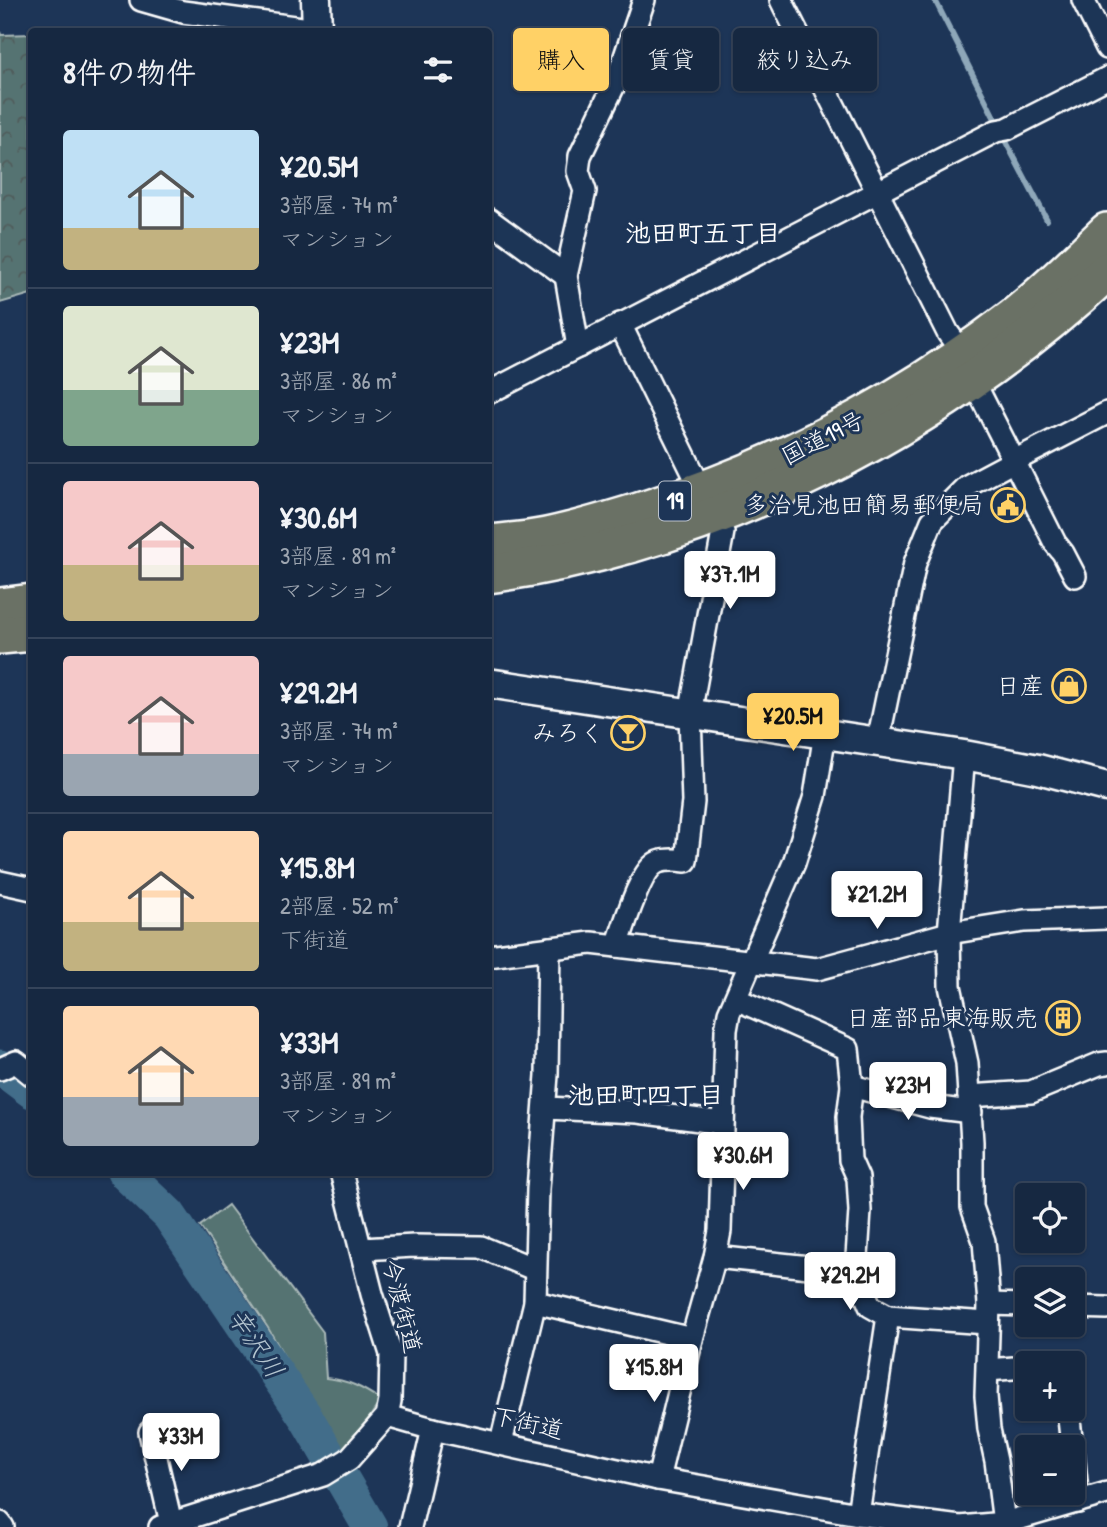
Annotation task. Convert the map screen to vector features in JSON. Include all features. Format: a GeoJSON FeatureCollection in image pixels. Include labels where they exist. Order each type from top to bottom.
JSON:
{"type":"FeatureCollection","features":[{"type":"Feature","properties":{"kind":"highway","name":"国道19号"},"geometry":{"type":"LineString","coordinates":[[492,573],[630,544],[710,503],[777,462],[874,411],[941,369],[1015,316],[1107,232]]}},
{"type":"Feature","properties":{"kind":"highway","name":"国道19号"},"geometry":{"type":"LineString","coordinates":[[492,543],[557,534],[710,503],[819,471],[916,416],[1011,352],[1107,271]]}},
{"type":"Feature","properties":{"kind":"highway"},"geometry":{"type":"LineString","coordinates":[[0,607],[28,604]]}},
{"type":"Feature","properties":{"kind":"highway"},"geometry":{"type":"LineString","coordinates":[[0,635],[28,632]]}},
{"type":"Feature","properties":{"kind":"main road"},"geometry":{"type":"LineString","coordinates":[[316,0],[317,28]]}},
{"type":"Feature","properties":{"kind":"main road"},"geometry":{"type":"LineString","coordinates":[[492,684],[964,754],[1107,787]]}},
{"type":"Feature","properties":{"kind":"street"},"geometry":{"type":"LineString","coordinates":[[141,0],[184,12],[296,28]]}},
{"type":"Feature","properties":{"kind":"street"},"geometry":{"type":"LineString","coordinates":[[578,346],[566,276],[585,191],[578,172],[580,156],[618,77],[644,0]]}},
{"type":"Feature","properties":{"kind":"street"},"geometry":{"type":"LineString","coordinates":[[780,0],[948,333],[956,344]]}},
{"type":"Feature","properties":{"kind":"street"},"geometry":{"type":"LineString","coordinates":[[1083,0],[1107,48]]}},
{"type":"Feature","properties":{"kind":"street"},"geometry":{"type":"LineString","coordinates":[[492,391],[996,131],[1007,129],[1107,78]]}},
{"type":"Feature","properties":{"kind":"street"},"geometry":{"type":"LineString","coordinates":[[492,222],[566,276]]}},
{"type":"Feature","properties":{"kind":"street"},"geometry":{"type":"LineString","coordinates":[[617,946],[650,867],[659,862],[686,861],[694,802],[690,714],[723,532],[620,324]]}},
{"type":"Feature","properties":{"kind":"street"},"geometry":{"type":"LineString","coordinates":[[980,394],[1055,543],[1075,576]]}},
{"type":"Feature","properties":{"kind":"street"},"geometry":{"type":"LineString","coordinates":[[878,741],[915,563],[932,521],[967,486],[1107,413]]}},
{"type":"Feature","properties":{"kind":"street"},"geometry":{"type":"LineString","coordinates":[[658,1479],[715,1257],[722,1206],[726,1030],[729,1013],[794,863],[815,796],[825,733]]}},
{"type":"Feature","properties":{"kind":"street"},"geometry":{"type":"LineString","coordinates":[[964,754],[949,933],[950,986],[955,1016],[964,1042],[970,1104],[972,1207],[984,1241],[988,1314],[986,1396],[996,1461],[996,1525]]}},
{"type":"Feature","properties":{"kind":"street"},"geometry":{"type":"LineString","coordinates":[[0,882],[28,888]]}},
{"type":"Feature","properties":{"kind":"street"},"geometry":{"type":"LineString","coordinates":[[492,955],[591,943],[817,969],[949,933],[1024,921],[1107,918]]}},
{"type":"Feature","properties":{"kind":"street"},"geometry":{"type":"LineString","coordinates":[[502,1444],[535,1302],[534,1269],[545,1108],[549,948]]}},
{"type":"Feature","properties":{"kind":"street"},"geometry":{"type":"LineString","coordinates":[[736,999],[848,1049],[852,1086],[848,1117],[850,1160],[858,1178],[860,1211],[856,1272],[870,1306],[888,1316],[988,1314],[1015,1308]]}},
{"type":"Feature","properties":{"kind":"street"},"geometry":{"type":"LineString","coordinates":[[852,1086],[930,1107],[970,1104],[1031,1092],[1099,1063],[1107,1063]]}},
{"type":"Feature","properties":{"kind":"street"},"geometry":{"type":"LineString","coordinates":[[545,1108],[638,1112],[723,1123]]}},
{"type":"Feature","properties":{"kind":"street","name":"今渡街道"},"geometry":{"type":"LineString","coordinates":[[342,1176],[391,1353],[387,1416]]}},
{"type":"Feature","properties":{"kind":"street"},"geometry":{"type":"LineString","coordinates":[[362,1249],[414,1246],[481,1247],[534,1269]]}},
{"type":"Feature","properties":{"kind":"street"},"geometry":{"type":"LineString","coordinates":[[715,1257],[856,1272]]}},
{"type":"Feature","properties":{"kind":"street"},"geometry":{"type":"LineString","coordinates":[[535,1302],[692,1339]]}},
{"type":"Feature","properties":{"kind":"street"},"geometry":{"type":"LineString","coordinates":[[1085,1307],[1107,1307]]}},
{"type":"Feature","properties":{"kind":"street"},"geometry":{"type":"LineString","coordinates":[[851,1518],[888,1316]]}},
{"type":"Feature","properties":{"kind":"street"},"geometry":{"type":"LineString","coordinates":[[988,1370],[1015,1368]]}},
{"type":"Feature","properties":{"kind":"street"},"geometry":{"type":"LineString","coordinates":[[150,1432],[166,1525],[324,1475],[349,1459],[387,1416]]}},
{"type":"Feature","properties":{"kind":"street","name":"下街道"},"geometry":{"type":"LineString","coordinates":[[387,1416],[433,1429],[658,1479],[851,1518],[960,1527],[996,1525],[1067,1505]]}},
{"type":"Feature","properties":{"kind":"street"},"geometry":{"type":"LineString","coordinates":[[410,1527],[433,1429]]}},
{"type":"Feature","properties":{"kind":"street","name":"下街道"},"geometry":{"type":"LineString","coordinates":[[1085,1500],[1107,1493]]}},
{"type":"Feature","properties":{"kind":"green space"},"geometry":{"type":"Polygon","coordinates":[[[0,31],[1,35],[28,34],[28,295],[0,303],[0,31]]]}},
{"type":"Feature","properties":{"kind":"green space"},"geometry":{"type":"Polygon","coordinates":[[[228,1205],[323,1332],[326,1378],[355,1385],[381,1400],[354,1441],[340,1453],[268,1328],[200,1226],[228,1205]]]}},
{"type":"Feature","properties":{"kind":"waterway"},"geometry":{"type":"LineString","coordinates":[[935,0],[994,117]]}},
{"type":"Feature","properties":{"kind":"waterway"},"geometry":{"type":"LineString","coordinates":[[1004,138],[1047,220]]}},
{"type":"Feature","properties":{"kind":"waterway","name":"辛沢川"},"geometry":{"type":"LineString","coordinates":[[0,1067],[28,1088]]}},
{"type":"Feature","properties":{"kind":"waterway","name":"辛沢川"},"geometry":{"type":"LineString","coordinates":[[128,1176],[169,1215],[307,1419],[370,1527]]}},
{"type":"Feature","properties":{"kind":"place","name":"多治見池田簡易郵便局"},"geometry":{"type":"Point","coordinates":[1008,505]}},
{"type":"Feature","properties":{"kind":"place","name":"日産"},"geometry":{"type":"Point","coordinates":[1069,686]}},
{"type":"Feature","properties":{"kind":"place","name":"みろく"},"geometry":{"type":"Point","coordinates":[628,733]}},
{"type":"Feature","properties":{"kind":"place","name":"日産部品東海販売"},"geometry":{"type":"Point","coordinates":[1063,1018]}},
{"type":"Feature","properties":{"kind":"district","name":"池田町五丁目"},"geometry":{"type":"Point","coordinates":[703,233]}},
{"type":"Feature","properties":{"kind":"district","name":"池田町四丁目"},"geometry":{"type":"Point","coordinates":[646,1095]}}]}
